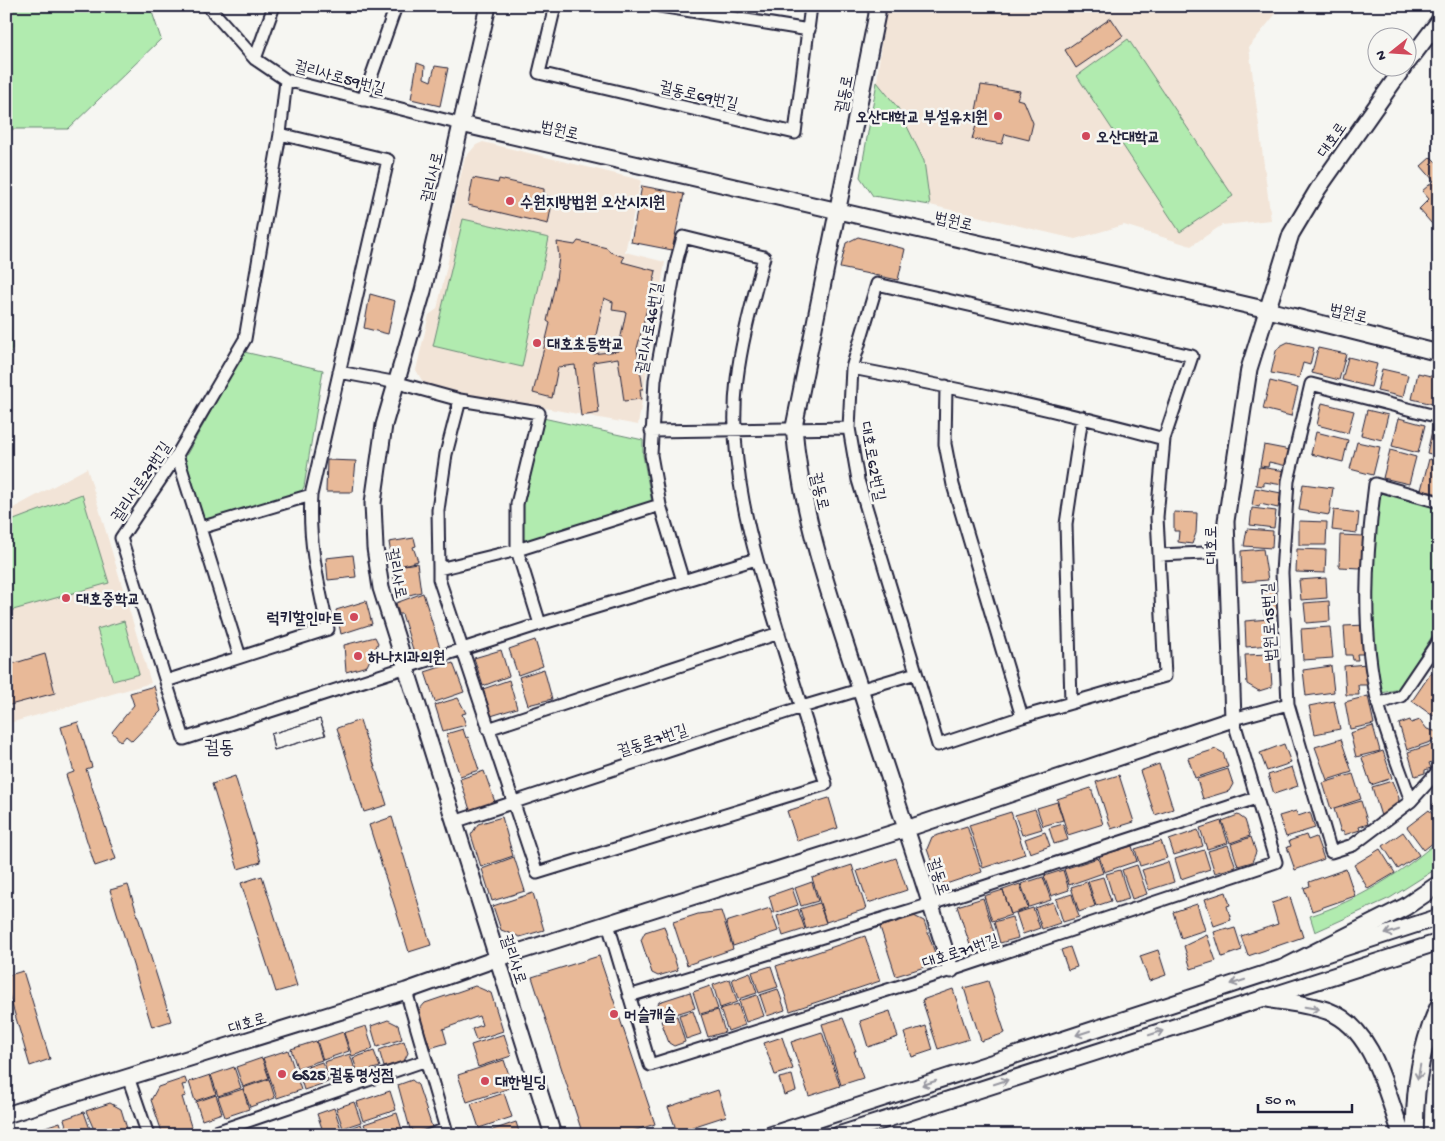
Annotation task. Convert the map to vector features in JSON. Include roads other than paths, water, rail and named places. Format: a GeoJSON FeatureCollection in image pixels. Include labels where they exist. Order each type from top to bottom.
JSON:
{"type":"FeatureCollection","features":[{"type":"Feature","properties":{"kind":"main road"},"geometry":{"type":"LineString","coordinates":[[1288,966],[1405,907],[1439,884]]}},
{"type":"Feature","properties":{"kind":"main road"},"geometry":{"type":"LineString","coordinates":[[1264,998],[1327,1010],[1349,1023],[1359,1034],[1375,1063],[1402,1135]]}},
{"type":"Feature","properties":{"kind":"main road"},"geometry":{"type":"LineString","coordinates":[[1415,1135],[1418,1075],[1430,1025],[1439,1006]]}},
{"type":"Feature","properties":{"kind":"street","name":"궐리사로59번길"},"geometry":{"type":"LineString","coordinates":[[208,6],[255,58],[286,80],[462,124]]}},
{"type":"Feature","properties":{"kind":"street"},"geometry":{"type":"LineString","coordinates":[[255,58],[274,6]]}},
{"type":"Feature","properties":{"kind":"street"},"geometry":{"type":"LineString","coordinates":[[363,100],[396,6]]}},
{"type":"Feature","properties":{"kind":"street","name":"궐리사로"},"geometry":{"type":"LineString","coordinates":[[488,6],[423,291],[398,383],[384,425],[373,503],[375,548],[381,588],[405,668],[553,1135]]}},
{"type":"Feature","properties":{"kind":"street","name":"궐동로69번길"},"geometry":{"type":"LineString","coordinates":[[555,6],[539,73],[795,133],[811,6]]}},
{"type":"Feature","properties":{"kind":"street"},"geometry":{"type":"LineString","coordinates":[[660,6],[809,30]]}},
{"type":"Feature","properties":{"kind":"street","name":"궐동로"},"geometry":{"type":"LineString","coordinates":[[876,6],[877,14],[794,428],[798,472],[820,568],[951,970]]}},
{"type":"Feature","properties":{"kind":"street"},"geometry":{"type":"LineString","coordinates":[[1418,49],[1439,22]]}},
{"type":"Feature","properties":{"kind":"street","name":"대호로"},"geometry":{"type":"LineString","coordinates":[[1233,719],[1226,521],[1249,369],[1291,234],[1328,174],[1396,78]]}},
{"type":"Feature","properties":{"kind":"street","name":"궐리사로29번길"},"geometry":{"type":"LineString","coordinates":[[286,80],[280,134],[245,339],[177,455],[121,538],[184,739],[405,668]]}},
{"type":"Feature","properties":{"kind":"street","name":"법원로"},"geometry":{"type":"LineString","coordinates":[[462,124],[1268,310],[1439,353]]}},
{"type":"Feature","properties":{"kind":"street"},"geometry":{"type":"LineString","coordinates":[[166,681],[328,629],[313,559],[309,525],[311,494],[388,160],[280,134]]}},
{"type":"Feature","properties":{"kind":"street","name":"궐리사로46번길"},"geometry":{"type":"LineString","coordinates":[[512,802],[536,873],[826,784],[778,633],[742,507],[735,430],[737,380],[743,344],[764,257],[683,237],[677,259],[655,380],[651,455],[660,505],[683,581]]}},
{"type":"Feature","properties":{"kind":"street","name":"대호로62번길"},"geometry":{"type":"LineString","coordinates":[[877,284],[1192,356],[1164,439],[1158,517],[1166,676],[1071,702],[938,745],[858,480],[849,428],[852,368],[877,284]]}},
{"type":"Feature","properties":{"kind":"street"},"geometry":{"type":"LineString","coordinates":[[852,368],[946,386],[1082,417],[1164,439]]}},
{"type":"Feature","properties":{"kind":"street"},"geometry":{"type":"LineString","coordinates":[[339,372],[398,383],[460,400],[540,413],[517,504],[516,550],[540,624]]}},
{"type":"Feature","properties":{"kind":"street","name":"법원로15번길"},"geometry":{"type":"LineString","coordinates":[[1439,417],[1311,384],[1288,481],[1282,573],[1288,704],[1332,852],[1353,845],[1411,800],[1439,770]]}},
{"type":"Feature","properties":{"kind":"street"},"geometry":{"type":"LineString","coordinates":[[946,386],[944,444],[952,485],[1022,717]]}},
{"type":"Feature","properties":{"kind":"street"},"geometry":{"type":"LineString","coordinates":[[460,400],[446,454],[438,510],[439,579],[512,802]]}},
{"type":"Feature","properties":{"kind":"street"},"geometry":{"type":"LineString","coordinates":[[1071,702],[1066,524],[1082,417]]}},
{"type":"Feature","properties":{"kind":"street"},"geometry":{"type":"LineString","coordinates":[[652,431],[849,428]]}},
{"type":"Feature","properties":{"kind":"street"},"geometry":{"type":"LineString","coordinates":[[177,455],[240,657]]}},
{"type":"Feature","properties":{"kind":"street"},"geometry":{"type":"LineString","coordinates":[[1411,800],[1378,704],[1367,618],[1367,544],[1374,484],[1439,502]]}},
{"type":"Feature","properties":{"kind":"street"},"geometry":{"type":"LineString","coordinates":[[200,528],[311,494]]}},
{"type":"Feature","properties":{"kind":"street"},"geometry":{"type":"LineString","coordinates":[[439,569],[516,550],[660,505]]}},
{"type":"Feature","properties":{"kind":"street"},"geometry":{"type":"LineString","coordinates":[[1159,555],[1227,552]]}},
{"type":"Feature","properties":{"kind":"street"},"geometry":{"type":"LineString","coordinates":[[405,668],[462,651],[540,624],[756,559]]}},
{"type":"Feature","properties":{"kind":"street"},"geometry":{"type":"LineString","coordinates":[[488,729],[778,633]]}},
{"type":"Feature","properties":{"kind":"street"},"geometry":{"type":"LineString","coordinates":[[1378,704],[1401,696],[1439,640]]}},
{"type":"Feature","properties":{"kind":"street","name":"궐동로7번길"},"geometry":{"type":"LineString","coordinates":[[454,822],[802,707],[916,673]]}},
{"type":"Feature","properties":{"kind":"street"},"geometry":{"type":"LineString","coordinates":[[906,829],[1233,719],[1288,704]]}},
{"type":"Feature","properties":{"kind":"street","name":"대호로71번길"},"geometry":{"type":"LineString","coordinates":[[608,924],[650,1065],[951,970],[1276,862],[1233,719]]}},
{"type":"Feature","properties":{"kind":"street"},"geometry":{"type":"LineString","coordinates":[[629,996],[931,904],[1256,798]]}},
{"type":"Feature","properties":{"kind":"street","name":"대호로"},"geometry":{"type":"LineString","coordinates":[[6,1115],[406,991],[496,959],[906,829]]}},
{"type":"Feature","properties":{"kind":"street"},"geometry":{"type":"LineString","coordinates":[[770,1135],[1439,917]]}},
{"type":"Feature","properties":{"kind":"street"},"geometry":{"type":"LineString","coordinates":[[838,1135],[1439,942]]}},
{"type":"Feature","properties":{"kind":"street"},"geometry":{"type":"LineString","coordinates":[[406,991],[424,1061],[446,1129],[430,1135]]}},
{"type":"Feature","properties":{"kind":"street"},"geometry":{"type":"LineString","coordinates":[[208,1135],[424,1061]]}},
{"type":"Feature","properties":{"kind":"street"},"geometry":{"type":"LineString","coordinates":[[128,1077],[148,1135]]}},
{"type":"Feature","properties":{"kind":"place","name":"오산대학교 부설유치원"},"geometry":{"type":"Point","coordinates":[998,116]}},
{"type":"Feature","properties":{"kind":"place","name":"오산대학교"},"geometry":{"type":"Point","coordinates":[1086,136]}},
{"type":"Feature","properties":{"kind":"place","name":"수원지방법원 오산시지원"},"geometry":{"type":"Point","coordinates":[510,201]}},
{"type":"Feature","properties":{"kind":"place","name":"대호초등학교"},"geometry":{"type":"Point","coordinates":[537,343]}},
{"type":"Feature","properties":{"kind":"place","name":"대호중학교"},"geometry":{"type":"Point","coordinates":[66,598]}},
{"type":"Feature","properties":{"kind":"place","name":"럭키할인마트"},"geometry":{"type":"Point","coordinates":[354,617]}},
{"type":"Feature","properties":{"kind":"place","name":"하나치과의원"},"geometry":{"type":"Point","coordinates":[358,656]}},
{"type":"Feature","properties":{"kind":"place","name":"머슬캐슬"},"geometry":{"type":"Point","coordinates":[614,1014]}},
{"type":"Feature","properties":{"kind":"place","name":"GS25 궐동명성점"},"geometry":{"type":"Point","coordinates":[282,1074]}},
{"type":"Feature","properties":{"kind":"place","name":"대한빌딩"},"geometry":{"type":"Point","coordinates":[485,1081]}},
{"type":"Feature","properties":{"kind":"district","name":"궐동"},"geometry":{"type":"Point","coordinates":[219,746]}}]}
